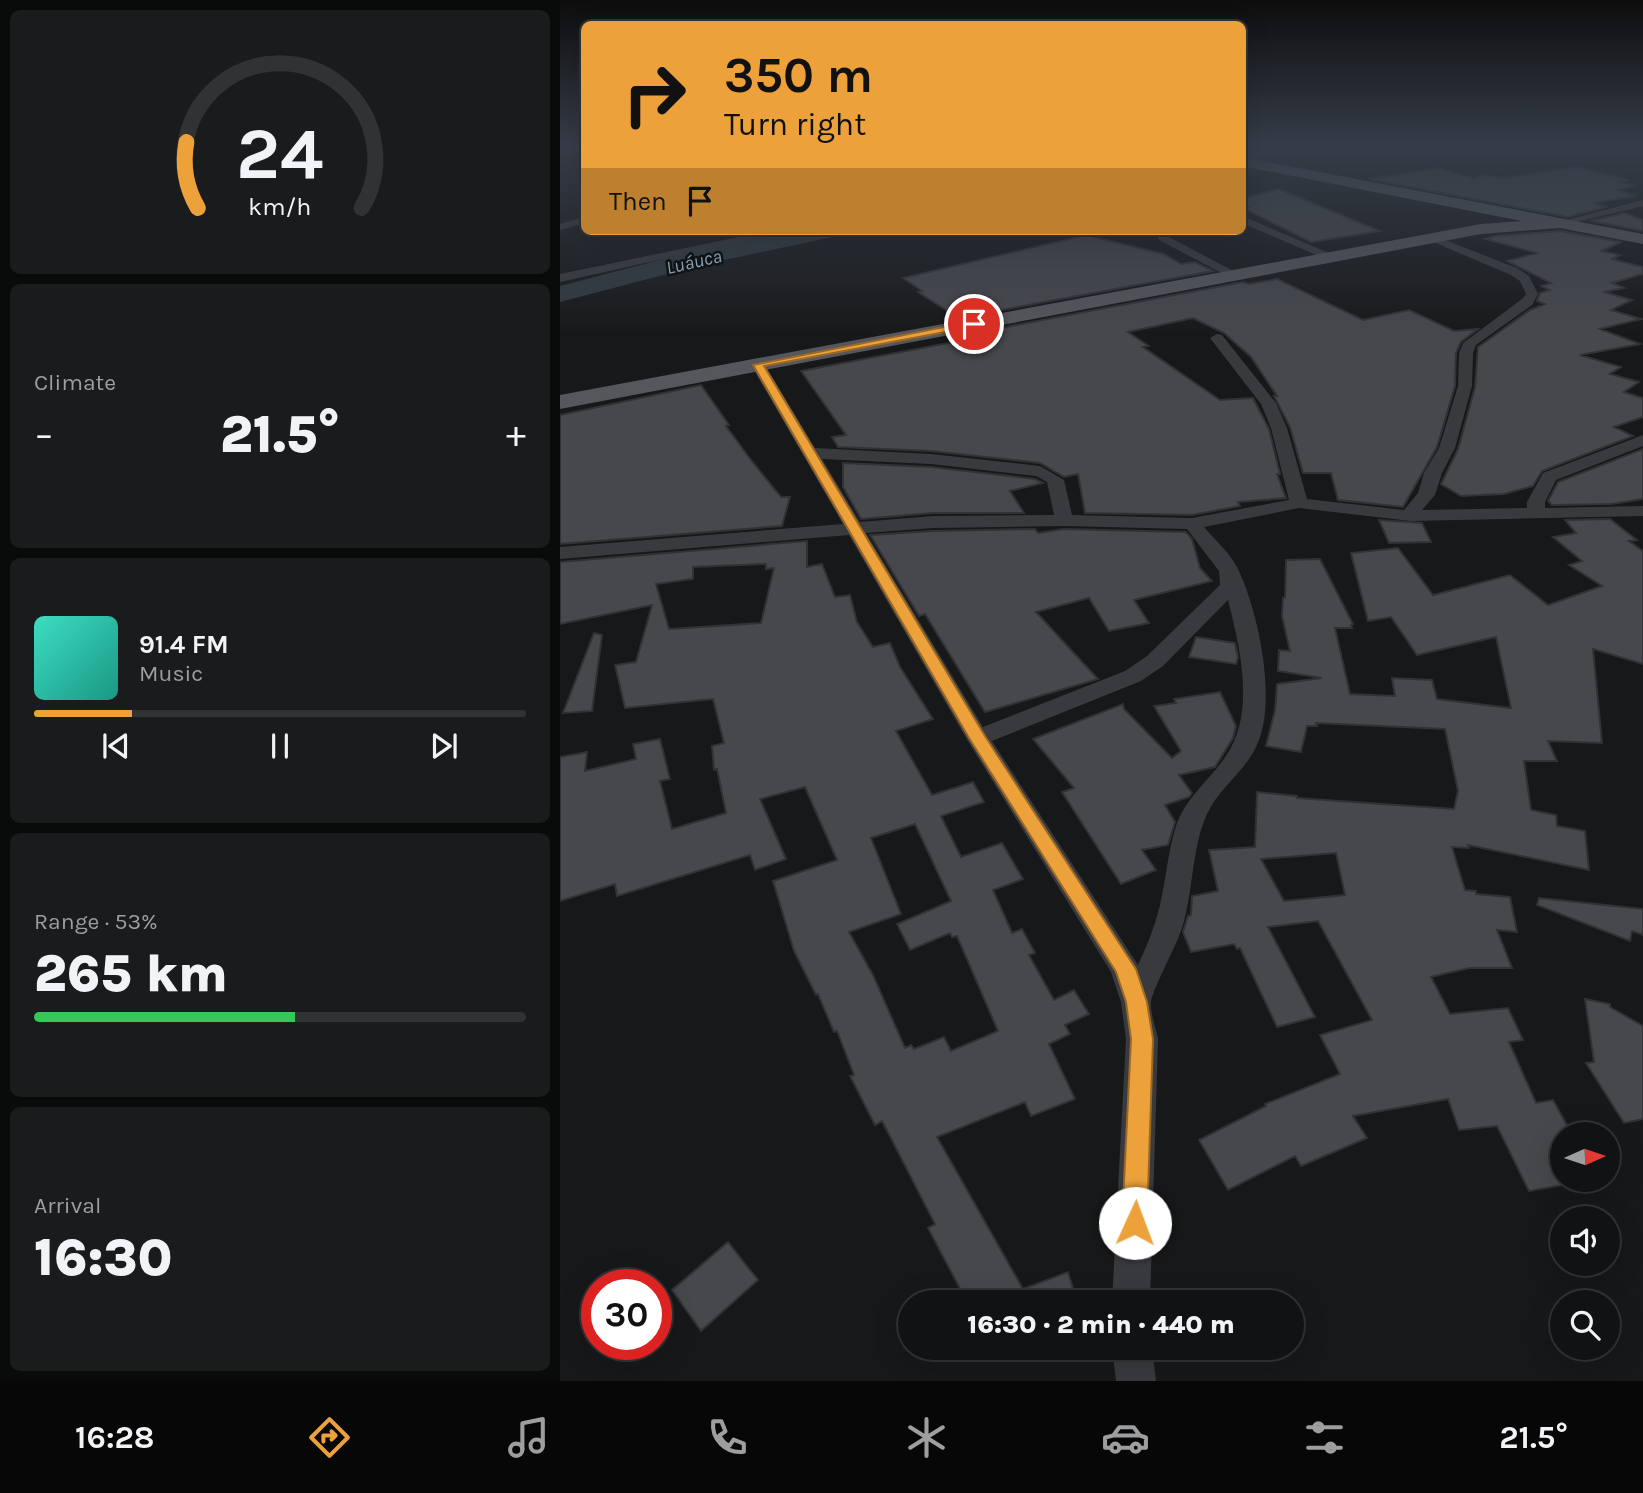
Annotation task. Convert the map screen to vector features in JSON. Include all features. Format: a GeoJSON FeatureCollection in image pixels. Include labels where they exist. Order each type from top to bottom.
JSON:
{"type":"FeatureCollection","features":[{"type":"Feature","properties":{"kind":"main road"},"geometry":{"type":"LineString","coordinates":[[1472,208],[1487,217],[1488,226],[1481,229]]}},
{"type":"Feature","properties":{"kind":"main road"},"geometry":{"type":"LineString","coordinates":[[1484,208],[1643,239]]}},
{"type":"Feature","properties":{"kind":"main road"},"geometry":{"type":"LineString","coordinates":[[560,402],[1481,229],[1560,223]]}},
{"type":"Feature","properties":{"kind":"street"},"geometry":{"type":"LineString","coordinates":[[1560,223],[1620,208]]}},
{"type":"Feature","properties":{"kind":"street"},"geometry":{"type":"LineString","coordinates":[[560,227],[581,221]]}},
{"type":"Feature","properties":{"kind":"street"},"geometry":{"type":"LineString","coordinates":[[1246,221],[1332,258]]}},
{"type":"Feature","properties":{"kind":"street"},"geometry":{"type":"LineString","coordinates":[[560,278],[766,235]]}},
{"type":"Feature","properties":{"kind":"street"},"geometry":{"type":"LineString","coordinates":[[1162,235],[1237,276]]}},
{"type":"Feature","properties":{"kind":"street"},"geometry":{"type":"LineString","coordinates":[[1411,516],[1414,507],[1426,495],[1433,473],[1447,448],[1465,386],[1466,353],[1470,343],[1527,302],[1532,294],[1525,279],[1515,272],[1435,239]]}},
{"type":"Feature","properties":{"kind":"street"},"geometry":{"type":"LineString","coordinates":[[1217,338],[1268,403],[1279,428],[1299,503]]}},
{"type":"Feature","properties":{"kind":"street"},"geometry":{"type":"LineString","coordinates":[[758,365],[978,738],[1125,969],[1136,1002],[1142,1039],[1132,1290]]}},
{"type":"Feature","properties":{"kind":"street"},"geometry":{"type":"LineString","coordinates":[[1535,513],[1536,502],[1549,478],[1643,440]]}},
{"type":"Feature","properties":{"kind":"street"},"geometry":{"type":"LineString","coordinates":[[810,453],[932,459],[1040,471],[1055,480],[1064,520]]}},
{"type":"Feature","properties":{"kind":"street"},"geometry":{"type":"LineString","coordinates":[[560,553],[933,522],[1064,520],[1192,524],[1299,503],[1411,516],[1519,516],[1535,513],[1643,511]]}},
{"type":"Feature","properties":{"kind":"street"},"geometry":{"type":"LineString","coordinates":[[1136,1002],[1171,919],[1183,855],[1194,815],[1201,802],[1238,758],[1250,733],[1254,713],[1248,634],[1229,570],[1192,524]]}},
{"type":"Feature","properties":{"kind":"street"},"geometry":{"type":"LineString","coordinates":[[978,738],[1132,676],[1156,661],[1230,586],[1231,579]]}},
{"type":"Feature","properties":{"kind":"street"},"geometry":{"type":"LineString","coordinates":[[1133,1360],[1136,1381]]}},
{"type":"Feature","properties":{"kind":"building"},"geometry":{"type":"Polygon","coordinates":[[[1246,208],[1326,208],[1380,231],[1311,242],[1246,208]]]}},
{"type":"Feature","properties":{"kind":"building"},"geometry":{"type":"Polygon","coordinates":[[[1523,208],[1601,208],[1568,217],[1523,208]]]}},
{"type":"Feature","properties":{"kind":"building"},"geometry":{"type":"Polygon","coordinates":[[[1624,213],[1643,220],[1643,231],[1591,221],[1624,213]]]}},
{"type":"Feature","properties":{"kind":"building"},"geometry":{"type":"Polygon","coordinates":[[[1560,231],[1621,242],[1602,251],[1620,255],[1612,259],[1643,267],[1643,274],[1612,283],[1624,288],[1604,292],[1632,300],[1611,310],[1641,319],[1600,329],[1640,344],[1580,355],[1621,367],[1610,374],[1639,382],[1624,392],[1643,398],[1643,417],[1614,427],[1633,436],[1542,471],[1533,486],[1504,494],[1461,496],[1441,484],[1458,449],[1475,387],[1478,347],[1530,310],[1545,304],[1537,301],[1540,293],[1550,290],[1541,286],[1551,283],[1507,261],[1537,253],[1485,239],[1560,231]]]}},
{"type":"Feature","properties":{"kind":"building"},"geometry":{"type":"Polygon","coordinates":[[[1086,235],[1164,254],[1181,264],[1195,262],[1213,271],[958,318],[918,292],[922,291],[903,278],[1086,235]]]}},
{"type":"Feature","properties":{"kind":"building"},"geometry":{"type":"Polygon","coordinates":[[[1277,279],[1363,320],[1409,310],[1454,331],[1478,329],[1461,342],[1456,353],[1455,386],[1437,447],[1403,507],[1338,500],[1331,473],[1303,473],[1290,427],[1274,396],[1277,396],[1251,357],[1224,333],[1193,318],[1128,332],[1149,346],[1143,347],[1220,400],[1253,398],[1269,429],[1280,474],[1277,474],[1286,498],[1238,502],[1240,506],[1192,515],[1085,513],[1078,474],[1064,477],[1040,463],[931,451],[838,447],[832,437],[846,435],[801,371],[985,336],[979,332],[1243,282],[1249,284],[1277,279]]]}},
{"type":"Feature","properties":{"kind":"building"},"geometry":{"type":"Polygon","coordinates":[[[701,385],[751,460],[781,497],[790,497],[782,526],[560,544],[560,415],[701,385]]]}},
{"type":"Feature","properties":{"kind":"building"},"geometry":{"type":"Polygon","coordinates":[[[1643,449],[1643,499],[1612,504],[1552,505],[1548,501],[1558,482],[1643,449]]]}},
{"type":"Feature","properties":{"kind":"building"},"geometry":{"type":"Polygon","coordinates":[[[843,463],[931,467],[1035,479],[1043,483],[1010,491],[1024,513],[933,513],[861,519],[843,487],[843,463]]]}},
{"type":"Feature","properties":{"kind":"building"},"geometry":{"type":"Polygon","coordinates":[[[1610,519],[1637,540],[1629,541],[1643,551],[1643,664],[1593,649],[1602,743],[1548,741],[1557,761],[1524,761],[1531,810],[1556,815],[1557,826],[1585,831],[1589,870],[1468,845],[1469,848],[1452,847],[1465,890],[1476,891],[1476,894],[1510,897],[1517,932],[1497,930],[1512,968],[1469,968],[1431,977],[1450,1014],[1508,1008],[1523,1040],[1509,1042],[1536,1103],[1553,1100],[1565,1122],[1550,1122],[1550,1187],[1529,1191],[1497,1126],[1459,1130],[1448,1099],[1353,1116],[1367,1138],[1301,1166],[1295,1156],[1228,1190],[1199,1140],[1266,1106],[1265,1104],[1340,1074],[1320,1035],[1372,1020],[1318,921],[1268,927],[1315,1017],[1277,1027],[1240,948],[1237,949],[1234,944],[1191,952],[1183,932],[1188,916],[1191,915],[1192,896],[1218,891],[1209,850],[1255,847],[1257,792],[1297,798],[1454,809],[1458,791],[1445,729],[1316,723],[1317,726],[1307,726],[1301,752],[1266,746],[1275,710],[1277,684],[1322,678],[1278,671],[1279,650],[1290,651],[1282,616],[1286,560],[1320,559],[1353,624],[1352,628],[1335,628],[1350,694],[1395,696],[1392,678],[1432,680],[1437,699],[1511,708],[1496,637],[1417,655],[1391,617],[1368,621],[1351,553],[1398,548],[1433,595],[1510,575],[1548,605],[1602,586],[1569,565],[1582,561],[1553,537],[1576,533],[1565,520],[1610,519]],[[1336,853],[1261,859],[1284,901],[1345,895],[1336,853]]]}},
{"type":"Feature","properties":{"kind":"building"},"geometry":{"type":"Polygon","coordinates":[[[1379,520],[1422,523],[1431,542],[1389,543],[1379,520]]]}},
{"type":"Feature","properties":{"kind":"building"},"geometry":{"type":"Polygon","coordinates":[[[1035,529],[1038,533],[1064,529],[1186,532],[1192,539],[1200,568],[1212,581],[1134,600],[1149,623],[1109,631],[1089,598],[1036,612],[1098,679],[985,712],[925,614],[919,616],[870,535],[1035,529]]]}},
{"type":"Feature","properties":{"kind":"building"},"geometry":{"type":"Polygon","coordinates":[[[807,541],[807,567],[822,564],[835,597],[850,595],[857,622],[873,647],[890,643],[900,667],[933,719],[896,731],[932,795],[973,782],[984,802],[941,816],[961,857],[1002,843],[1023,879],[993,890],[1012,933],[1022,929],[1035,953],[1029,955],[1054,1000],[1074,990],[1089,1014],[1065,1025],[1070,1034],[1049,1044],[1075,1099],[1031,1116],[1025,1102],[937,1137],[1023,1289],[1068,1272],[1073,1290],[961,1290],[928,1228],[935,1224],[882,1121],[875,1125],[850,1076],[854,1075],[837,1031],[834,1032],[818,994],[816,995],[794,951],[773,881],[837,860],[805,787],[760,799],[786,859],[755,870],[750,855],[617,896],[615,884],[560,901],[560,757],[587,752],[585,771],[636,759],[633,744],[660,739],[670,779],[660,781],[672,829],[726,813],[717,769],[714,770],[712,746],[724,743],[713,699],[625,708],[615,665],[636,662],[652,605],[560,624],[560,562],[807,541]],[[766,564],[693,567],[693,579],[656,584],[669,629],[761,623],[774,568],[766,569],[766,564]],[[915,824],[871,838],[901,914],[849,932],[873,975],[905,1048],[911,1045],[914,1049],[944,1037],[951,1051],[998,1031],[957,936],[952,937],[950,933],[910,950],[897,924],[951,901],[915,824]]]}},
{"type":"Feature","properties":{"kind":"building"},"geometry":{"type":"Polygon","coordinates":[[[594,633],[602,635],[592,711],[563,713],[594,633]]]}},
{"type":"Feature","properties":{"kind":"building"},"geometry":{"type":"Polygon","coordinates":[[[1196,637],[1235,643],[1238,657],[1236,664],[1189,657],[1196,637]]]}},
{"type":"Feature","properties":{"kind":"building"},"geometry":{"type":"Polygon","coordinates":[[[1220,692],[1236,726],[1233,738],[1215,767],[1179,775],[1192,793],[1189,797],[1165,805],[1175,822],[1168,845],[1142,850],[1156,870],[1121,884],[1062,792],[1074,788],[1033,739],[1123,704],[1124,709],[1172,758],[1181,751],[1154,706],[1176,703],[1174,699],[1220,692]]]}},
{"type":"Feature","properties":{"kind":"building"},"geometry":{"type":"Polygon","coordinates":[[[1539,898],[1643,909],[1643,935],[1632,931],[1630,941],[1537,905],[1539,898]]]}},
{"type":"Feature","properties":{"kind":"building"},"geometry":{"type":"Polygon","coordinates":[[[1585,999],[1610,1004],[1610,1007],[1643,1026],[1643,1119],[1624,1123],[1586,1063],[1594,1062],[1585,999]]]}},
{"type":"Feature","properties":{"kind":"building"},"geometry":{"type":"Polygon","coordinates":[[[728,1242],[758,1280],[701,1331],[672,1290],[728,1242]]]}},
{"type":"Feature","properties":{"kind":"waterway","name":"Luáuca"},"geometry":{"type":"LineString","coordinates":[[560,294],[702,257],[809,235]]}},
{"type":"Feature","properties":{"kind":"route"},"geometry":{"type":"LineString","coordinates":[[974,324],[758,365],[978,738],[1125,969],[1136,1002],[1142,1039],[1135,1223]]}}]}
